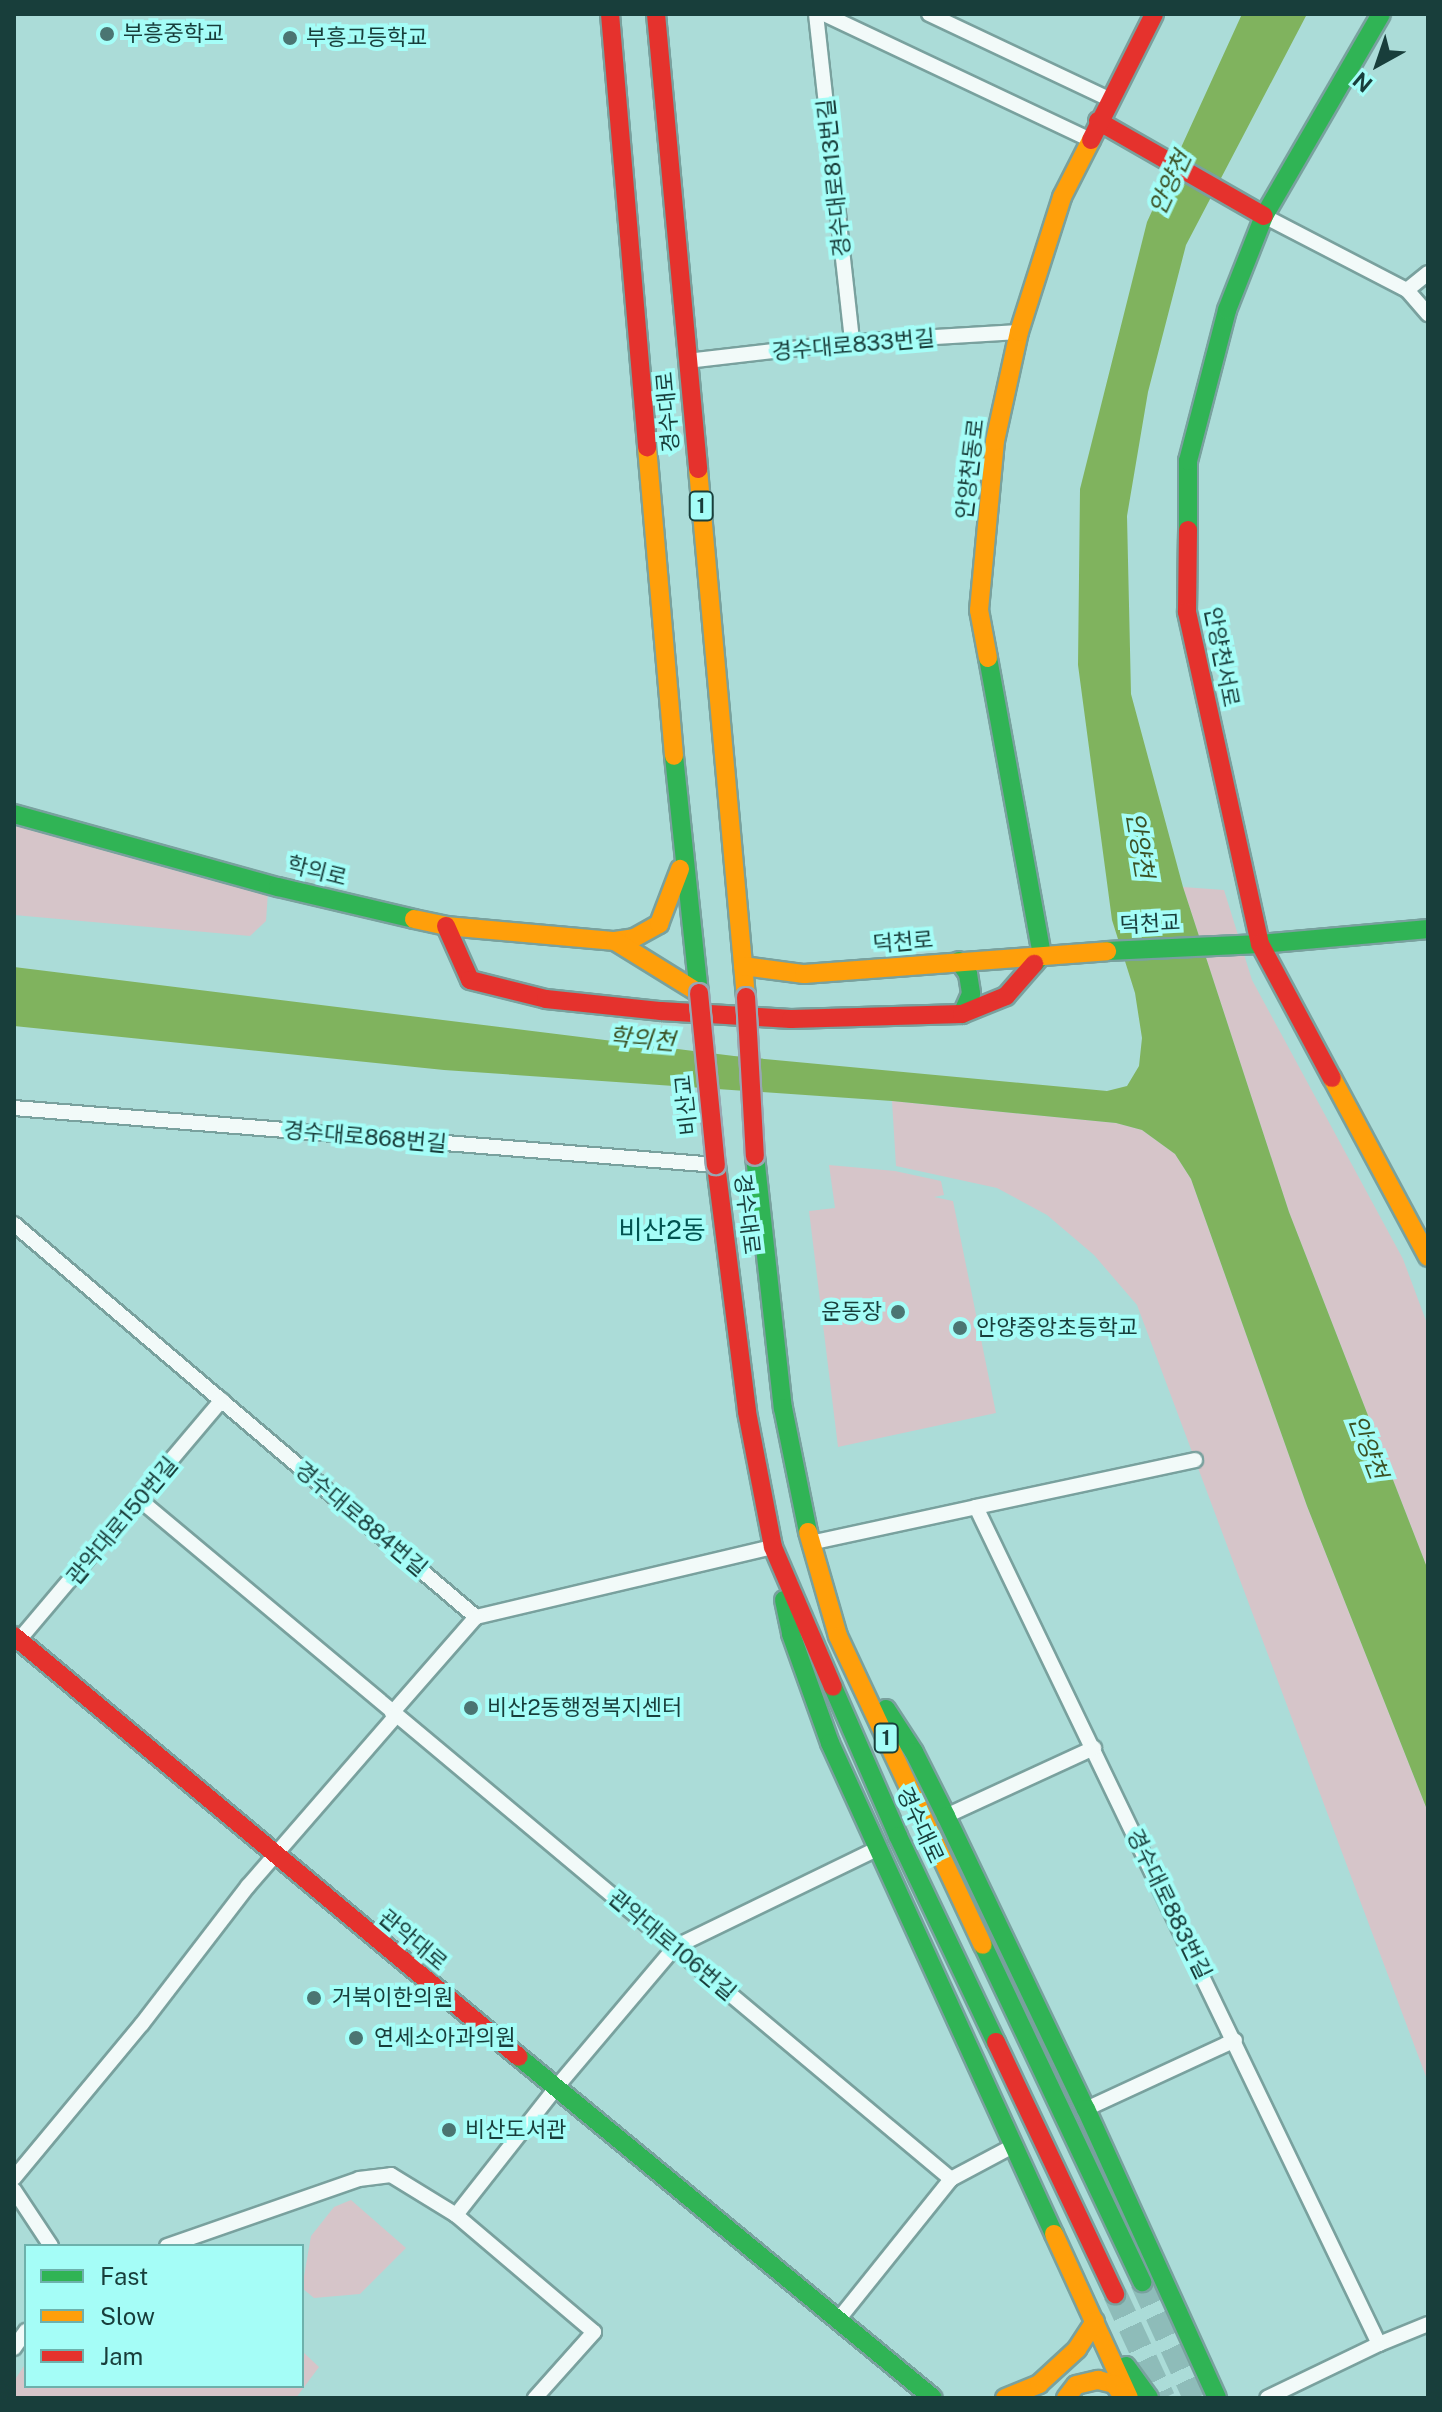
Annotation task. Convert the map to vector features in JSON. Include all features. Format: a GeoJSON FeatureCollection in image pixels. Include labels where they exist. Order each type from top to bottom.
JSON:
{"type":"FeatureCollection","features":[{"type":"Feature","properties":{"kind":"main road","name":"경수대로"},"geometry":{"type":"LineString","coordinates":[[610,14],[683,859],[699,993]]}},
{"type":"Feature","properties":{"kind":"main road","name":"경수대로"},"geometry":{"type":"LineString","coordinates":[[656,14],[746,997],[755,1156],[783,1408],[810,1543],[838,1636],[1142,2282]]}},
{"type":"Feature","properties":{"kind":"main road","name":"안양천동로"},"geometry":{"type":"LineString","coordinates":[[1042,955],[979,610],[995,441],[1019,332],[1062,197],[1088,139],[1154,14]]}},
{"type":"Feature","properties":{"kind":"main road","name":"안양천서로"},"geometry":{"type":"LineString","coordinates":[[1381,14],[1264,216],[1227,310],[1188,461],[1187,612],[1260,944],[1428,1257]]}},
{"type":"Feature","properties":{"kind":"main road"},"geometry":{"type":"LineString","coordinates":[[1098,121],[1264,216]]}},
{"type":"Feature","properties":{"kind":"main road","name":"학의로"},"geometry":{"type":"LineString","coordinates":[[14,814],[278,887],[446,926],[615,941]]}},
{"type":"Feature","properties":{"kind":"main road"},"geometry":{"type":"LineString","coordinates":[[615,941],[634,938],[659,924],[683,859]]}},
{"type":"Feature","properties":{"kind":"main road"},"geometry":{"type":"LineString","coordinates":[[446,926],[470,980],[546,999],[661,1011],[791,1019],[962,1014],[1006,996],[1042,955]]}},
{"type":"Feature","properties":{"kind":"main road"},"geometry":{"type":"LineString","coordinates":[[1260,944],[1428,929]]}},
{"type":"Feature","properties":{"kind":"main road"},"geometry":{"type":"LineString","coordinates":[[615,941],[699,993]]}},
{"type":"Feature","properties":{"kind":"main road","name":"덕천교"},"geometry":{"type":"LineString","coordinates":[[1067,953],[1260,944]]}},
{"type":"Feature","properties":{"kind":"main road","name":"덕천로"},"geometry":{"type":"LineString","coordinates":[[743,966],[804,974],[1067,953]]}},
{"type":"Feature","properties":{"kind":"main road"},"geometry":{"type":"LineString","coordinates":[[959,961],[968,974],[971,994],[962,1014]]}},
{"type":"Feature","properties":{"kind":"main road","name":"비산교"},"geometry":{"type":"LineString","coordinates":[[699,993],[716,1165]]}},
{"type":"Feature","properties":{"kind":"main road","name":"경수대로"},"geometry":{"type":"LineString","coordinates":[[716,1165],[747,1412],[773,1547],[898,1836],[1115,2294]]}},
{"type":"Feature","properties":{"kind":"main road"},"geometry":{"type":"LineString","coordinates":[[773,1547],[791,1634],[830,1743],[1095,2321],[1127,2398]]}},
{"type":"Feature","properties":{"kind":"main road"},"geometry":{"type":"LineString","coordinates":[[838,1636],[914,1752],[946,1816],[1086,2109],[1217,2398]]}},
{"type":"Feature","properties":{"kind":"main road","name":"관악대로"},"geometry":{"type":"LineString","coordinates":[[17,1638],[276,1858],[933,2398]]}},
{"type":"Feature","properties":{"kind":"main road"},"geometry":{"type":"LineString","coordinates":[[1005,2398],[1039,2384],[1077,2349],[1095,2321]]}},
{"type":"Feature","properties":{"kind":"main road"},"geometry":{"type":"LineString","coordinates":[[1095,2321],[1149,2398]]}},
{"type":"Feature","properties":{"kind":"main road"},"geometry":{"type":"LineString","coordinates":[[1066,2398],[1076,2385],[1098,2380],[1114,2384],[1127,2398]]}},
{"type":"Feature","properties":{"kind":"street","name":"경수대로813번길"},"geometry":{"type":"LineString","coordinates":[[816,14],[852,342]]}},
{"type":"Feature","properties":{"kind":"street"},"geometry":{"type":"LineString","coordinates":[[824,14],[1088,139]]}},
{"type":"Feature","properties":{"kind":"street"},"geometry":{"type":"LineString","coordinates":[[929,14],[1109,99]]}},
{"type":"Feature","properties":{"kind":"street"},"geometry":{"type":"LineString","coordinates":[[1264,216],[1407,290],[1428,314]]}},
{"type":"Feature","properties":{"kind":"street"},"geometry":{"type":"LineString","coordinates":[[1407,290],[1428,273]]}},
{"type":"Feature","properties":{"kind":"street","name":"경수대로833번길"},"geometry":{"type":"LineString","coordinates":[[687,361],[852,342],[1019,332]]}},
{"type":"Feature","properties":{"kind":"street","name":"경수대로868번길"},"geometry":{"type":"LineString","coordinates":[[14,1108],[716,1165]]}},
{"type":"Feature","properties":{"kind":"street","name":"경수대로884번길"},"geometry":{"type":"LineString","coordinates":[[14,1224],[476,1617]]}},
{"type":"Feature","properties":{"kind":"street","name":"관악대로150번길"},"geometry":{"type":"LineString","coordinates":[[17,1638],[140,1500],[222,1400]]}},
{"type":"Feature","properties":{"kind":"street"},"geometry":{"type":"LineString","coordinates":[[810,1543],[1195,1460]]}},
{"type":"Feature","properties":{"kind":"street","name":"관악대로106번길"},"geometry":{"type":"LineString","coordinates":[[140,1500],[951,2179]]}},
{"type":"Feature","properties":{"kind":"street","name":"경수대로883번길"},"geometry":{"type":"LineString","coordinates":[[976,1507],[1379,2344]]}},
{"type":"Feature","properties":{"kind":"street"},"geometry":{"type":"LineString","coordinates":[[14,2178],[142,2024],[248,1886],[276,1858],[476,1617],[773,1547]]}},
{"type":"Feature","properties":{"kind":"street"},"geometry":{"type":"LineString","coordinates":[[946,1816],[1094,1748]]}},
{"type":"Feature","properties":{"kind":"street"},"geometry":{"type":"LineString","coordinates":[[456,2215],[555,2089],[675,1947],[877,1849]]}},
{"type":"Feature","properties":{"kind":"street"},"geometry":{"type":"LineString","coordinates":[[1086,2109],[1235,2040]]}},
{"type":"Feature","properties":{"kind":"street"},"geometry":{"type":"LineString","coordinates":[[838,2320],[951,2179],[1015,2145]]}},
{"type":"Feature","properties":{"kind":"street"},"geometry":{"type":"LineString","coordinates":[[173,2244],[359,2179],[391,2175],[456,2215],[594,2332],[535,2398]]}},
{"type":"Feature","properties":{"kind":"street"},"geometry":{"type":"LineString","coordinates":[[14,2190],[50,2244]]}},
{"type":"Feature","properties":{"kind":"street"},"geometry":{"type":"LineString","coordinates":[[1267,2398],[1428,2324]]}},
{"type":"Feature","properties":{"kind":"shaded area"},"geometry":{"type":"Polygon","coordinates":[[[14,820],[268,892],[266,921],[250,936],[14,915],[14,820]]]}},
{"type":"Feature","properties":{"kind":"shaded area"},"geometry":{"type":"Polygon","coordinates":[[[1183,887],[1224,890],[1252,980],[1403,1259],[1428,1326],[1428,1570],[1289,1212],[1183,887]]]}},
{"type":"Feature","properties":{"kind":"shaded area"},"geometry":{"type":"Polygon","coordinates":[[[892,1101],[1116,1123],[1142,1130],[1175,1154],[1191,1179],[1307,1506],[1428,1812],[1428,2082],[1137,1305],[1094,1255],[1047,1215],[997,1188],[896,1166],[892,1101]]]}},
{"type":"Feature","properties":{"kind":"shaded area","name":"운동장"},"geometry":{"type":"Polygon","coordinates":[[[829,1165],[895,1171],[941,1181],[944,1195],[934,1197],[953,1201],[996,1413],[838,1447],[809,1211],[835,1208],[829,1165]]]}},
{"type":"Feature","properties":{"kind":"shaded area"},"geometry":{"type":"Polygon","coordinates":[[[351,2200],[406,2248],[360,2294],[314,2298],[304,2290],[311,2236],[334,2207],[351,2200]]]}},
{"type":"Feature","properties":{"kind":"shaded area"},"geometry":{"type":"Polygon","coordinates":[[[304,2353],[319,2367],[304,2387],[304,2353]]]}},
{"type":"Feature","properties":{"kind":"shaded area"},"geometry":{"type":"Polygon","coordinates":[[[24,2366],[24,2388],[303,2388],[296,2398],[14,2398],[14,2381],[24,2366]]]}},
{"type":"Feature","properties":{"kind":"water","name":"안양천"},"geometry":{"type":"Polygon","coordinates":[[[1242,14],[1307,14],[1186,245],[1148,392],[1127,516],[1131,694],[1183,887],[1289,1212],[1428,1570],[1428,1812],[1307,1506],[1191,1179],[1175,1154],[1142,1130],[1116,1123],[892,1101],[444,1070],[14,1026],[14,967],[734,1056],[1107,1091],[1127,1086],[1139,1066],[1142,1038],[1135,993],[1112,920],[1078,665],[1080,489],[1147,222],[1242,14]]]}},
{"type":"Feature","properties":{"kind":"tunnel"},"geometry":{"type":"LineString","coordinates":[[1142,2282],[1195,2398]]}},
{"type":"Feature","properties":{"kind":"tunnel"},"geometry":{"type":"LineString","coordinates":[[1115,2294],[1163,2398]]}},
{"type":"Feature","properties":{"kind":"traffic: fast"},"geometry":{"type":"LineString","coordinates":[[1188,530],[1188,461],[1227,310],[1264,216],[1381,14]]}},
{"type":"Feature","properties":{"kind":"traffic: fast"},"geometry":{"type":"LineString","coordinates":[[988,658],[1042,955],[1034,964]]}},
{"type":"Feature","properties":{"kind":"traffic: fast"},"geometry":{"type":"LineString","coordinates":[[674,756],[699,993]]}},
{"type":"Feature","properties":{"kind":"traffic: fast"},"geometry":{"type":"LineString","coordinates":[[14,814],[278,887],[414,919]]}},
{"type":"Feature","properties":{"kind":"traffic: fast"},"geometry":{"type":"LineString","coordinates":[[1107,951],[1260,944],[1428,929]]}},
{"type":"Feature","properties":{"kind":"traffic: fast"},"geometry":{"type":"LineString","coordinates":[[959,961],[968,974],[971,994],[962,1014]]}},
{"type":"Feature","properties":{"kind":"traffic: fast"},"geometry":{"type":"LineString","coordinates":[[755,1156],[783,1408],[808,1532]]}},
{"type":"Feature","properties":{"kind":"traffic: fast"},"geometry":{"type":"LineString","coordinates":[[784,1600],[791,1634],[830,1743],[1054,2234]]}},
{"type":"Feature","properties":{"kind":"traffic: fast"},"geometry":{"type":"LineString","coordinates":[[833,1687],[898,1836],[996,2042]]}},
{"type":"Feature","properties":{"kind":"traffic: fast"},"geometry":{"type":"LineString","coordinates":[[886,1709],[914,1752],[946,1816],[1086,2109],[1217,2398]]}},
{"type":"Feature","properties":{"kind":"traffic: fast"},"geometry":{"type":"LineString","coordinates":[[983,1945],[1142,2282]]}},
{"type":"Feature","properties":{"kind":"traffic: fast"},"geometry":{"type":"LineString","coordinates":[[519,2057],[933,2398]]}},
{"type":"Feature","properties":{"kind":"traffic: fast"},"geometry":{"type":"LineString","coordinates":[[1126,2366],[1149,2398]]}},
{"type":"Feature","properties":{"kind":"traffic: slow"},"geometry":{"type":"LineString","coordinates":[[988,658],[979,610],[995,441],[1019,332],[1062,197],[1091,140]]}},
{"type":"Feature","properties":{"kind":"traffic: slow"},"geometry":{"type":"LineString","coordinates":[[647,447],[674,756]]}},
{"type":"Feature","properties":{"kind":"traffic: slow"},"geometry":{"type":"LineString","coordinates":[[698,469],[746,997]]}},
{"type":"Feature","properties":{"kind":"traffic: slow"},"geometry":{"type":"LineString","coordinates":[[615,941],[634,938],[659,924],[680,869]]}},
{"type":"Feature","properties":{"kind":"traffic: slow"},"geometry":{"type":"LineString","coordinates":[[414,919],[446,926],[615,941]]}},
{"type":"Feature","properties":{"kind":"traffic: slow"},"geometry":{"type":"LineString","coordinates":[[615,941],[699,993]]}},
{"type":"Feature","properties":{"kind":"traffic: slow"},"geometry":{"type":"LineString","coordinates":[[743,966],[804,974],[1107,951]]}},
{"type":"Feature","properties":{"kind":"traffic: slow"},"geometry":{"type":"LineString","coordinates":[[1332,1078],[1428,1257]]}},
{"type":"Feature","properties":{"kind":"traffic: slow"},"geometry":{"type":"LineString","coordinates":[[808,1532],[838,1636],[983,1945]]}},
{"type":"Feature","properties":{"kind":"traffic: slow"},"geometry":{"type":"LineString","coordinates":[[1054,2234],[1129,2398]]}},
{"type":"Feature","properties":{"kind":"traffic: slow"},"geometry":{"type":"LineString","coordinates":[[1005,2398],[1039,2384],[1077,2349],[1095,2321]]}},
{"type":"Feature","properties":{"kind":"traffic: slow"},"geometry":{"type":"LineString","coordinates":[[1066,2398],[1076,2385],[1098,2380],[1114,2384],[1124,2398]]}},
{"type":"Feature","properties":{"kind":"traffic: jam"},"geometry":{"type":"LineString","coordinates":[[610,14],[647,447]]}},
{"type":"Feature","properties":{"kind":"traffic: jam"},"geometry":{"type":"LineString","coordinates":[[656,14],[698,469]]}},
{"type":"Feature","properties":{"kind":"traffic: jam"},"geometry":{"type":"LineString","coordinates":[[1091,140],[1154,14]]}},
{"type":"Feature","properties":{"kind":"traffic: jam"},"geometry":{"type":"LineString","coordinates":[[1098,121],[1264,216]]}},
{"type":"Feature","properties":{"kind":"traffic: jam"},"geometry":{"type":"LineString","coordinates":[[1188,530],[1187,612],[1260,944],[1332,1078]]}},
{"type":"Feature","properties":{"kind":"traffic: jam"},"geometry":{"type":"LineString","coordinates":[[446,926],[470,980],[546,999],[661,1011],[791,1019],[962,1014],[1006,996],[1034,964]]}},
{"type":"Feature","properties":{"kind":"traffic: jam"},"geometry":{"type":"LineString","coordinates":[[699,993],[716,1165]]}},
{"type":"Feature","properties":{"kind":"traffic: jam"},"geometry":{"type":"LineString","coordinates":[[746,997],[755,1156]]}},
{"type":"Feature","properties":{"kind":"traffic: jam"},"geometry":{"type":"LineString","coordinates":[[716,1165],[747,1412],[773,1547],[833,1687]]}},
{"type":"Feature","properties":{"kind":"traffic: jam"},"geometry":{"type":"LineString","coordinates":[[14,1636],[519,2057]]}},
{"type":"Feature","properties":{"kind":"traffic: jam"},"geometry":{"type":"LineString","coordinates":[[996,2042],[1115,2294]]}},
{"type":"Feature","properties":{"kind":"place","name":"부흥중학교"},"geometry":{"type":"Point","coordinates":[107,34]}},
{"type":"Feature","properties":{"kind":"place","name":"부흥고등학교"},"geometry":{"type":"Point","coordinates":[290,38]}},
{"type":"Feature","properties":{"kind":"place","name":"운동장"},"geometry":{"type":"Point","coordinates":[898,1312]}},
{"type":"Feature","properties":{"kind":"place","name":"안양중앙초등학교"},"geometry":{"type":"Point","coordinates":[960,1328]}},
{"type":"Feature","properties":{"kind":"place","name":"비산2동행정복지센터"},"geometry":{"type":"Point","coordinates":[471,1708]}},
{"type":"Feature","properties":{"kind":"place","name":"거북이한의원"},"geometry":{"type":"Point","coordinates":[314,1998]}},
{"type":"Feature","properties":{"kind":"place","name":"연세소아과의원"},"geometry":{"type":"Point","coordinates":[356,2038]}},
{"type":"Feature","properties":{"kind":"place","name":"비산도서관"},"geometry":{"type":"Point","coordinates":[449,2130]}},
{"type":"Feature","properties":{"kind":"district","name":"비산2동"},"geometry":{"type":"Point","coordinates":[662,1230]}},
{"type":"Feature","properties":{"kind":"water label","name":"학의천"},"geometry":{"type":"Point","coordinates":[642,1039]}}]}
